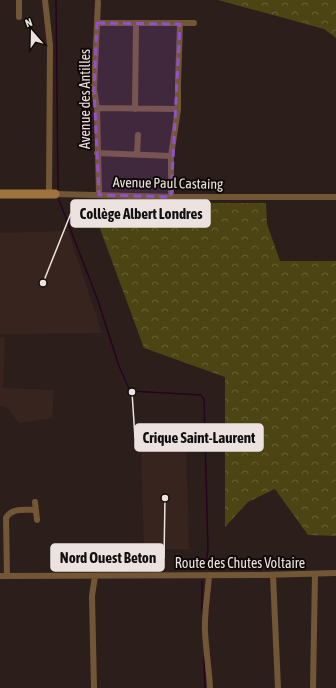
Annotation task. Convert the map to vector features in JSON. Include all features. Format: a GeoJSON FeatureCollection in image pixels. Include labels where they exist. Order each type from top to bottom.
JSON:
{"type":"FeatureCollection","features":[{"type":"Feature","properties":{"kind":"street"},"geometry":{"type":"LineString","coordinates":[[19,0],[19,17]]}},
{"type":"Feature","properties":{"kind":"street"},"geometry":{"type":"LineString","coordinates":[[45,0],[50,45],[52,194]]}},
{"type":"Feature","properties":{"kind":"street","name":"Avenue des Antilles"},"geometry":{"type":"LineString","coordinates":[[98,2],[94,89],[97,108],[99,195]]}},
{"type":"Feature","properties":{"kind":"street"},"geometry":{"type":"LineString","coordinates":[[97,23],[194,23]]}},
{"type":"Feature","properties":{"kind":"street"},"geometry":{"type":"LineString","coordinates":[[135,109],[136,24]]}},
{"type":"Feature","properties":{"kind":"street"},"geometry":{"type":"LineString","coordinates":[[171,198],[172,156],[178,110],[180,24]]}},
{"type":"Feature","properties":{"kind":"street"},"geometry":{"type":"LineString","coordinates":[[97,108],[178,110]]}},
{"type":"Feature","properties":{"kind":"street"},"geometry":{"type":"LineString","coordinates":[[137,154],[138,135]]}},
{"type":"Feature","properties":{"kind":"street"},"geometry":{"type":"LineString","coordinates":[[97,153],[172,156]]}},
{"type":"Feature","properties":{"kind":"street","name":"Avenue Paul Castaing"},"geometry":{"type":"LineString","coordinates":[[0,194],[99,195],[171,198],[336,197]]}},
{"type":"Feature","properties":{"kind":"street"},"geometry":{"type":"LineString","coordinates":[[35,502],[37,520]]}},
{"type":"Feature","properties":{"kind":"street"},"geometry":{"type":"LineString","coordinates":[[7,576],[6,518],[9,513],[15,510],[36,510]]}},
{"type":"Feature","properties":{"kind":"street"},"geometry":{"type":"LineString","coordinates":[[313,688],[315,574]]}},
{"type":"Feature","properties":{"kind":"street","name":"Route des Chutes Voltaire"},"geometry":{"type":"LineString","coordinates":[[0,576],[336,574]]}},
{"type":"Feature","properties":{"kind":"street"},"geometry":{"type":"LineString","coordinates":[[209,575],[208,594],[205,604],[205,632],[210,688]]}},
{"type":"Feature","properties":{"kind":"street"},"geometry":{"type":"LineString","coordinates":[[273,575],[278,688]]}},
{"type":"Feature","properties":{"kind":"street"},"geometry":{"type":"LineString","coordinates":[[94,576],[92,596],[94,688]]}},
{"type":"Feature","properties":{"kind":"highlighted area"},"geometry":{"type":"Polygon","coordinates":[[[97,23],[180,24],[171,197],[99,195],[94,89],[97,23]]]}},
{"type":"Feature","properties":{"kind":"shaded area"},"geometry":{"type":"Polygon","coordinates":[[[68,231],[102,333],[0,334],[0,233],[68,231]]]}},
{"type":"Feature","properties":{"kind":"shaded area"},"geometry":{"type":"Polygon","coordinates":[[[0,338],[5,338],[3,388],[54,390],[52,418],[19,423],[8,409],[0,405],[0,338]]]}},
{"type":"Feature","properties":{"kind":"shaded area"},"geometry":{"type":"Polygon","coordinates":[[[186,446],[189,549],[144,550],[141,448],[186,446]]]}},
{"type":"Feature","properties":{"kind":"green space"},"geometry":{"type":"Polygon","coordinates":[[[218,0],[336,0],[336,38],[324,29],[218,0]]]}},
{"type":"Feature","properties":{"kind":"green space"},"geometry":{"type":"Polygon","coordinates":[[[156,203],[266,203],[267,224],[280,261],[336,261],[336,536],[308,535],[275,489],[248,502],[225,527],[225,377],[144,348],[95,215],[156,203]]]}},
{"type":"Feature","properties":{"kind":"waterway"},"geometry":{"type":"LineString","coordinates":[[56,0],[58,189]]}},
{"type":"Feature","properties":{"kind":"waterway"},"geometry":{"type":"LineString","coordinates":[[59,200],[97,298],[119,366],[130,391],[201,395],[204,399],[208,549],[205,569]]}},
{"type":"Feature","properties":{"kind":"waterway"},"geometry":{"type":"LineString","coordinates":[[202,581],[202,614]]}},
{"type":"Feature","properties":{"kind":"waterway"},"geometry":{"type":"LineString","coordinates":[[204,656],[205,688]]}},
{"type":"Feature","properties":{"kind":"place","name":"Collège Albert Londres"},"geometry":{"type":"Point","coordinates":[43,283]}},
{"type":"Feature","properties":{"kind":"place","name":"Crique Saint-Laurent"},"geometry":{"type":"Point","coordinates":[132,392]}},
{"type":"Feature","properties":{"kind":"place","name":"Nord Ouest Beton"},"geometry":{"type":"Point","coordinates":[165,498]}}]}
